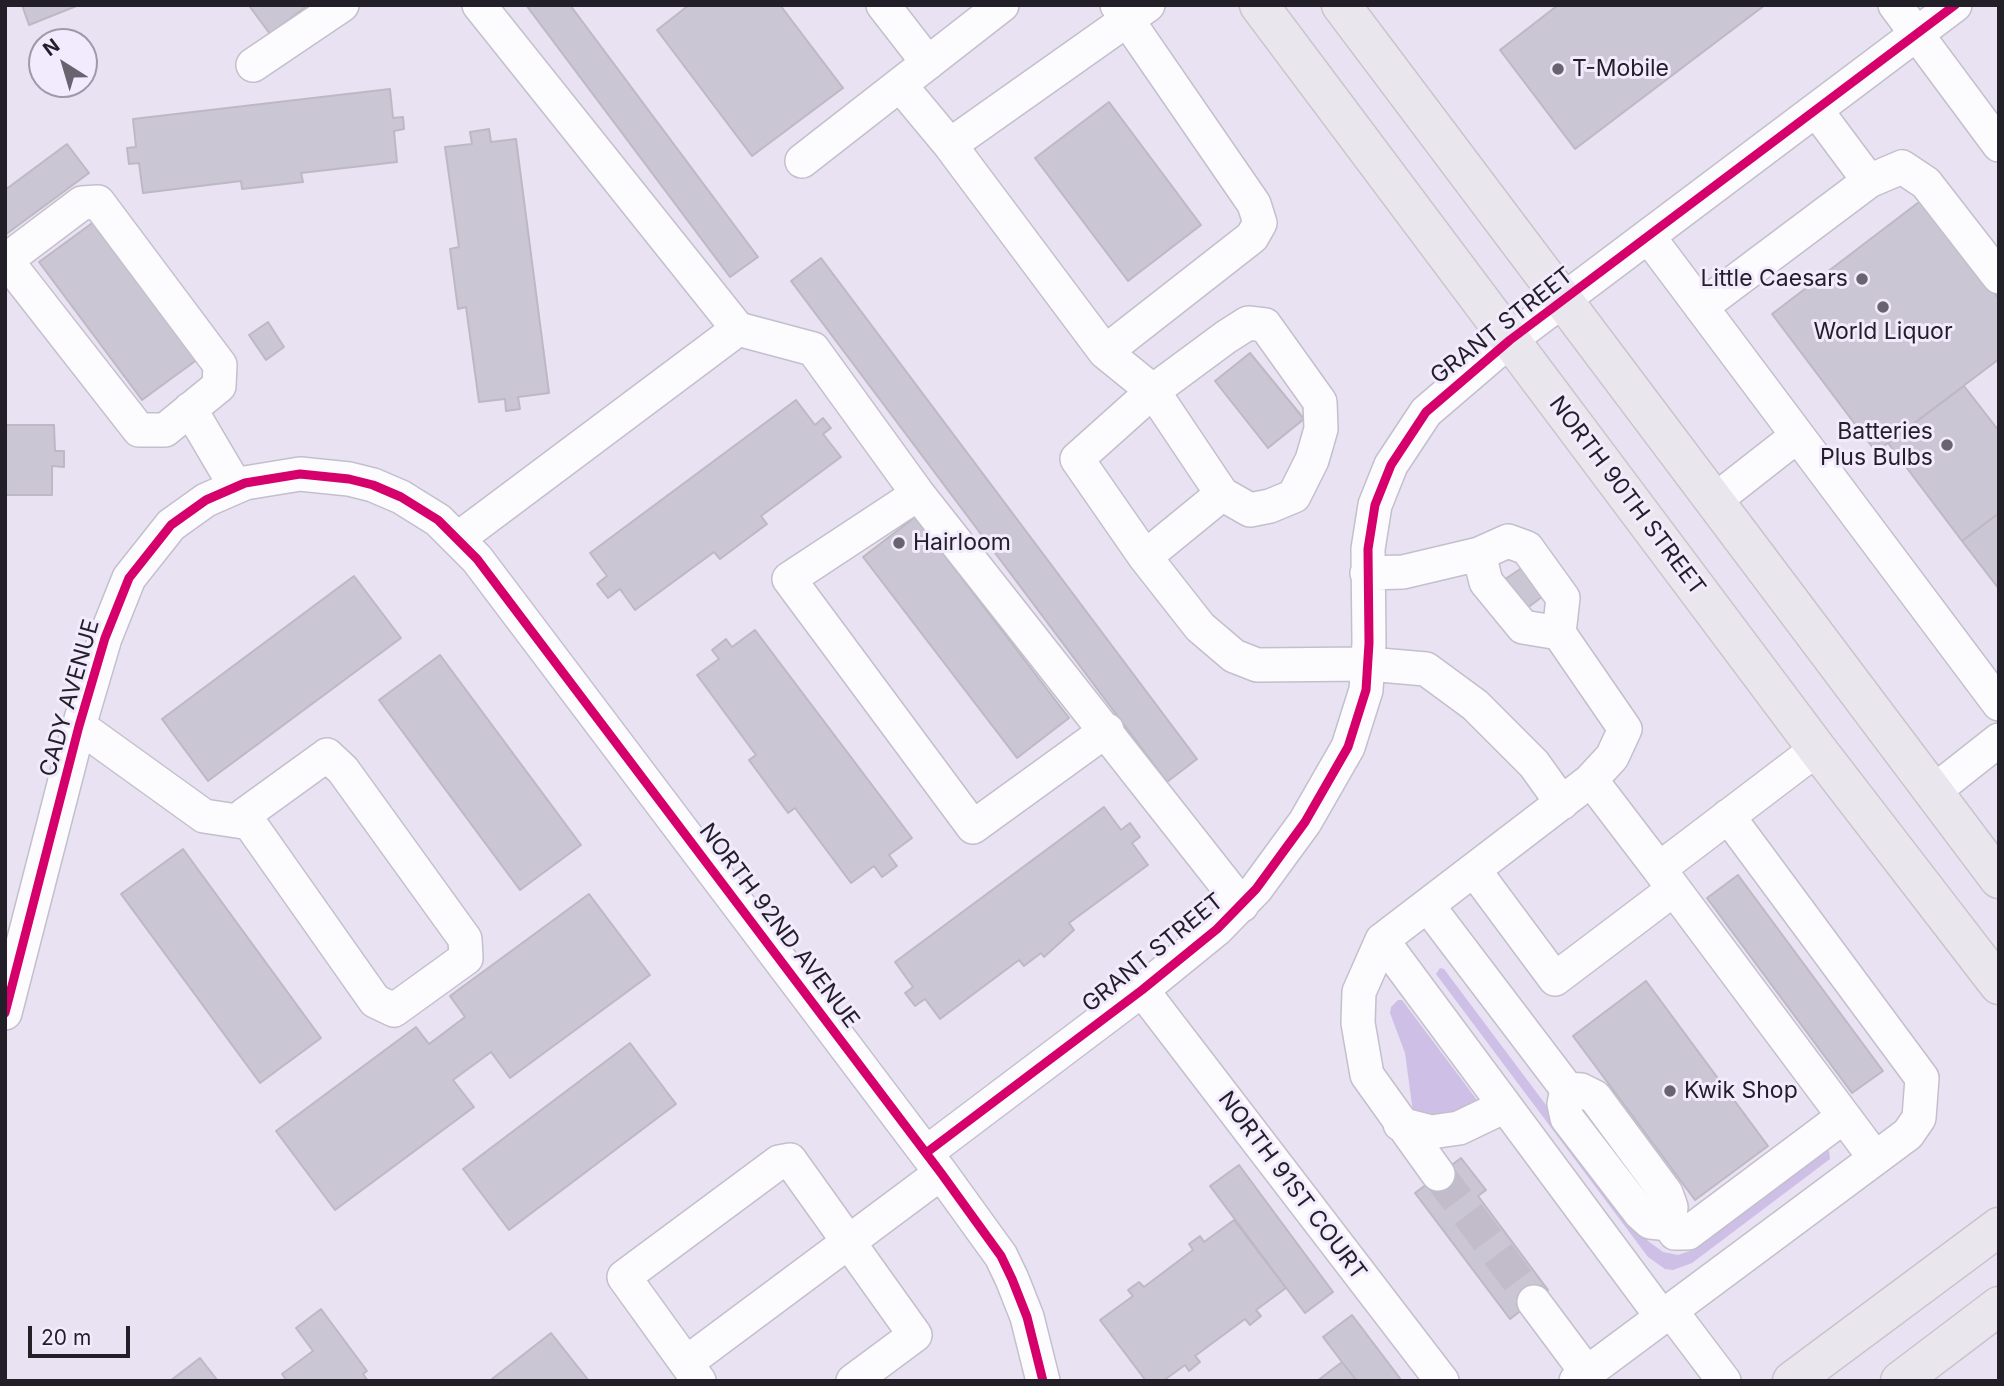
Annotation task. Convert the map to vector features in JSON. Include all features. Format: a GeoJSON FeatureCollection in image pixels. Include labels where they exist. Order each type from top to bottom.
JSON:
{"type":"FeatureCollection","features":[{"type":"Feature","properties":{"kind":"main road","name":"NORTH 90TH STREET"},"geometry":{"type":"LineString","coordinates":[[1259,5],[1817,749],[1999,985]]}},
{"type":"Feature","properties":{"kind":"main road"},"geometry":{"type":"LineString","coordinates":[[1341,5],[1999,879]]}},
{"type":"Feature","properties":{"kind":"main road"},"geometry":{"type":"LineString","coordinates":[[1792,1381],[1999,1227]]}},
{"type":"Feature","properties":{"kind":"main road"},"geometry":{"type":"LineString","coordinates":[[1900,1381],[1999,1306]]}},
{"type":"Feature","properties":{"kind":"street"},"geometry":{"type":"LineString","coordinates":[[253,65],[342,5]]}},
{"type":"Feature","properties":{"kind":"street"},"geometry":{"type":"LineString","coordinates":[[479,5],[738,329],[813,349],[918,494],[1107,730],[1242,905]]}},
{"type":"Feature","properties":{"kind":"street"},"geometry":{"type":"LineString","coordinates":[[883,5],[928,63]]}},
{"type":"Feature","properties":{"kind":"street"},"geometry":{"type":"LineString","coordinates":[[802,161],[1002,5]]}},
{"type":"Feature","properties":{"kind":"street"},"geometry":{"type":"LineString","coordinates":[[1895,5],[1917,34],[1988,107],[1999,145]]}},
{"type":"Feature","properties":{"kind":"street","name":"GRANT STREET"},"geometry":{"type":"LineString","coordinates":[[693,1372],[848,1241],[934,1163],[1142,990],[1180,962],[1242,905],[1286,850],[1338,767],[1358,722],[1366,690],[1367,573],[1376,505],[1383,482],[1402,445],[1426,412],[1510,340],[1955,5]]}},
{"type":"Feature","properties":{"kind":"street"},"geometry":{"type":"LineString","coordinates":[[950,145],[1131,10],[1254,204],[1260,222],[1252,237],[1105,352]]}},
{"type":"Feature","properties":{"kind":"street"},"geometry":{"type":"LineString","coordinates":[[900,85],[950,145],[1105,352],[1153,391],[1222,494],[1250,510],[1270,506],[1294,496],[1312,460],[1321,429],[1320,402],[1265,325],[1248,323],[1153,391],[1077,459],[1145,557],[1200,627],[1234,656],[1257,665],[1368,664],[1426,669],[1441,677],[1534,764],[1575,793]]}},
{"type":"Feature","properties":{"kind":"street"},"geometry":{"type":"LineString","coordinates":[[1816,110],[1869,181]]}},
{"type":"Feature","properties":{"kind":"street"},"geometry":{"type":"LineString","coordinates":[[1701,307],[1869,181],[1902,167],[1926,183],[1999,277]]}},
{"type":"Feature","properties":{"kind":"street"},"geometry":{"type":"LineString","coordinates":[[98,202],[220,365],[219,386],[165,430],[139,430],[6,261],[82,203],[98,202]]}},
{"type":"Feature","properties":{"kind":"street"},"geometry":{"type":"LineString","coordinates":[[1648,236],[1999,704]]}},
{"type":"Feature","properties":{"kind":"street"},"geometry":{"type":"LineString","coordinates":[[448,529],[738,329]]}},
{"type":"Feature","properties":{"kind":"street"},"geometry":{"type":"LineString","coordinates":[[190,409],[236,487]]}},
{"type":"Feature","properties":{"kind":"street"},"geometry":{"type":"LineString","coordinates":[[1714,501],[1797,436]]}},
{"type":"Feature","properties":{"kind":"street","name":"CADY AVENUE"},"geometry":{"type":"LineString","coordinates":[[5,1013],[17,914],[105,638],[129,578],[171,525],[206,500],[236,487],[270,477],[300,474],[349,479],[401,497],[448,529]]}},
{"type":"Feature","properties":{"kind":"street"},"geometry":{"type":"LineString","coordinates":[[918,494],[789,579],[973,827],[1107,730]]}},
{"type":"Feature","properties":{"kind":"street"},"geometry":{"type":"LineString","coordinates":[[1145,557],[1222,494]]}},
{"type":"Feature","properties":{"kind":"street","name":"NORTH 92ND AVENUE"},"geometry":{"type":"LineString","coordinates":[[448,529],[934,1163],[1000,1256],[1027,1317],[1044,1381]]}},
{"type":"Feature","properties":{"kind":"street"},"geometry":{"type":"LineString","coordinates":[[1367,573],[1404,572],[1479,554],[1508,541],[1527,548],[1563,598],[1559,633],[1625,729],[1612,757],[1575,793]]}},
{"type":"Feature","properties":{"kind":"street"},"geometry":{"type":"LineString","coordinates":[[1479,554],[1486,582],[1523,627],[1559,633]]}},
{"type":"Feature","properties":{"kind":"street"},"geometry":{"type":"LineString","coordinates":[[79,726],[204,816],[250,823],[375,1001],[394,1010],[466,958],[465,939],[343,770],[327,755],[244,815],[250,823]]}},
{"type":"Feature","properties":{"kind":"street"},"geometry":{"type":"LineString","coordinates":[[1933,792],[1999,740]]}},
{"type":"Feature","properties":{"kind":"street"},"geometry":{"type":"LineString","coordinates":[[1474,870],[1555,979],[1666,879],[1728,816],[1817,749]]}},
{"type":"Feature","properties":{"kind":"street"},"geometry":{"type":"LineString","coordinates":[[1438,1174],[1367,1075],[1359,1023],[1359,992],[1382,940],[1591,780],[1875,1158]]}},
{"type":"Feature","properties":{"kind":"street"},"geometry":{"type":"LineString","coordinates":[[1534,1303],[1582,1377],[1908,1134],[1919,1118],[1922,1078],[1728,816]]}},
{"type":"Feature","properties":{"kind":"street"},"geometry":{"type":"LineString","coordinates":[[1428,905],[1567,1089],[1581,1090],[1595,1097],[1666,1193],[1671,1207],[1669,1224],[1675,1233],[1688,1233],[1843,1117]]}},
{"type":"Feature","properties":{"kind":"street"},"geometry":{"type":"LineString","coordinates":[[1382,940],[1505,1106],[1666,1314],[1724,1381]]}},
{"type":"Feature","properties":{"kind":"street","name":"NORTH 91ST COURT"},"geometry":{"type":"LineString","coordinates":[[1142,990],[1442,1381]]}},
{"type":"Feature","properties":{"kind":"street"},"geometry":{"type":"LineString","coordinates":[[1400,1124],[1431,1132],[1459,1128],[1505,1106]]}},
{"type":"Feature","properties":{"kind":"street"},"geometry":{"type":"LineString","coordinates":[[693,1372],[624,1277],[779,1161],[790,1160],[915,1335],[853,1381]]}},
{"type":"Feature","properties":{"kind":"shaded area"},"geometry":{"type":"Polygon","coordinates":[[[1440,968],[1444,969],[1648,1241],[1663,1252],[1678,1255],[1690,1251],[1820,1151],[1829,1151],[1830,1159],[1692,1263],[1673,1270],[1665,1269],[1648,1257],[1436,974],[1440,968]]]}},
{"type":"Feature","properties":{"kind":"shaded area"},"geometry":{"type":"Polygon","coordinates":[[[1398,1000],[1402,1000],[1477,1100],[1476,1105],[1443,1117],[1413,1112],[1405,1053],[1390,1013],[1391,1007],[1398,1000]]]}},
{"type":"Feature","properties":{"kind":"building"},"geometry":{"type":"Polygon","coordinates":[[[22,5],[79,5],[29,25],[22,5]]]}},
{"type":"Feature","properties":{"kind":"building"},"geometry":{"type":"Polygon","coordinates":[[[308,5],[270,34],[250,7],[308,5]]]}},
{"type":"Feature","properties":{"kind":"building"},"geometry":{"type":"Polygon","coordinates":[[[526,5],[570,5],[758,257],[730,277],[526,5]]]}},
{"type":"Feature","properties":{"kind":"building"},"geometry":{"type":"Polygon","coordinates":[[[689,5],[780,5],[843,88],[752,156],[657,30],[689,5]]]}},
{"type":"Feature","properties":{"kind":"building"},"geometry":{"type":"Polygon","coordinates":[[[1558,5],[1765,5],[1575,149],[1500,50],[1558,5]]]}},
{"type":"Feature","properties":{"kind":"building"},"geometry":{"type":"Polygon","coordinates":[[[390,89],[393,118],[403,117],[404,129],[394,131],[397,162],[301,173],[303,182],[242,189],[241,181],[143,193],[139,163],[129,164],[127,148],[136,147],[133,119],[390,89]]]}},
{"type":"Feature","properties":{"kind":"building"},"geometry":{"type":"Polygon","coordinates":[[[1109,102],[1201,225],[1128,281],[1035,158],[1109,102]]]}},
{"type":"Feature","properties":{"kind":"building"},"geometry":{"type":"Polygon","coordinates":[[[489,129],[491,142],[516,139],[549,393],[518,397],[520,409],[506,411],[505,399],[479,402],[466,307],[458,309],[450,249],[459,247],[445,147],[472,144],[470,132],[489,129]]]}},
{"type":"Feature","properties":{"kind":"building"},"geometry":{"type":"Polygon","coordinates":[[[67,144],[89,173],[5,235],[5,190],[67,144]]]}},
{"type":"Feature","properties":{"kind":"building"},"geometry":{"type":"Polygon","coordinates":[[[1923,199],[1999,299],[1999,359],[1876,452],[1772,314],[1923,199]]]}},
{"type":"Feature","properties":{"kind":"building"},"geometry":{"type":"Polygon","coordinates":[[[95,221],[198,359],[142,400],[39,262],[95,221]]]}},
{"type":"Feature","properties":{"kind":"building"},"geometry":{"type":"Polygon","coordinates":[[[821,258],[1197,759],[1167,782],[791,281],[821,258]]]}},
{"type":"Feature","properties":{"kind":"building"},"geometry":{"type":"Polygon","coordinates":[[[268,322],[284,347],[266,360],[249,335],[268,322]]]}},
{"type":"Feature","properties":{"kind":"building"},"geometry":{"type":"Polygon","coordinates":[[[1250,353],[1304,419],[1268,448],[1215,381],[1250,353]]]}},
{"type":"Feature","properties":{"kind":"building"},"geometry":{"type":"Polygon","coordinates":[[[1964,386],[1999,431],[1999,513],[1962,541],[1888,443],[1964,386]]]}},
{"type":"Feature","properties":{"kind":"building"},"geometry":{"type":"Polygon","coordinates":[[[796,400],[815,425],[823,418],[831,428],[823,434],[841,457],[761,516],[767,524],[720,559],[714,552],[635,610],[620,589],[608,598],[597,584],[607,576],[590,553],[796,400]]]}},
{"type":"Feature","properties":{"kind":"building"},"geometry":{"type":"Polygon","coordinates":[[[5,425],[54,425],[55,451],[64,451],[64,467],[52,466],[52,495],[5,495],[5,425]]]}},
{"type":"Feature","properties":{"kind":"building"},"geometry":{"type":"Polygon","coordinates":[[[1999,513],[1999,589],[1962,541],[1999,513]]]}},
{"type":"Feature","properties":{"kind":"building"},"geometry":{"type":"Polygon","coordinates":[[[915,517],[1069,718],[1017,758],[863,557],[915,517]]]}},
{"type":"Feature","properties":{"kind":"building"},"geometry":{"type":"Polygon","coordinates":[[[1526,565],[1547,593],[1526,609],[1504,580],[1526,565]]]}},
{"type":"Feature","properties":{"kind":"building"},"geometry":{"type":"Polygon","coordinates":[[[354,576],[401,638],[208,781],[162,719],[354,576]]]}},
{"type":"Feature","properties":{"kind":"building"},"geometry":{"type":"Polygon","coordinates":[[[755,630],[912,838],[889,855],[897,866],[882,877],[874,866],[851,883],[795,808],[788,813],[749,760],[756,755],[697,675],[719,659],[712,650],[726,639],[732,647],[755,630]]]}},
{"type":"Feature","properties":{"kind":"building"},"geometry":{"type":"Polygon","coordinates":[[[440,655],[581,845],[520,890],[379,700],[440,655]]]}},
{"type":"Feature","properties":{"kind":"building"},"geometry":{"type":"Polygon","coordinates":[[[1104,807],[1121,830],[1130,823],[1140,837],[1132,843],[1148,865],[1069,923],[1074,930],[1044,957],[1041,953],[1024,966],[1019,960],[940,1019],[925,999],[915,1006],[905,993],[913,987],[895,962],[1104,807]]]}},
{"type":"Feature","properties":{"kind":"building"},"geometry":{"type":"Polygon","coordinates":[[[183,849],[321,1038],[260,1083],[121,894],[183,849]]]}},
{"type":"Feature","properties":{"kind":"building"},"geometry":{"type":"Polygon","coordinates":[[[1738,875],[1883,1071],[1852,1093],[1707,898],[1738,875]]]}},
{"type":"Feature","properties":{"kind":"building"},"geometry":{"type":"Polygon","coordinates":[[[589,894],[650,975],[510,1078],[491,1052],[453,1080],[474,1107],[335,1210],[276,1131],[416,1027],[429,1044],[465,1017],[450,996],[589,894]]]}},
{"type":"Feature","properties":{"kind":"building","name":"Kwik Shop"},"geometry":{"type":"Polygon","coordinates":[[[1646,981],[1768,1146],[1695,1200],[1573,1036],[1646,981]]]}},
{"type":"Feature","properties":{"kind":"building"},"geometry":{"type":"Polygon","coordinates":[[[630,1043],[676,1104],[509,1230],[463,1169],[630,1043]]]}},
{"type":"Feature","properties":{"kind":"building"},"geometry":{"type":"Polygon","coordinates":[[[1461,1158],[1486,1190],[1478,1196],[1548,1290],[1510,1319],[1415,1193],[1461,1158]]]}},
{"type":"Feature","properties":{"kind":"building"},"geometry":{"type":"Polygon","coordinates":[[[1239,1165],[1333,1292],[1305,1313],[1210,1186],[1239,1165]]]}},
{"type":"Feature","properties":{"kind":"building"},"geometry":{"type":"Polygon","coordinates":[[[1234,1220],[1286,1288],[1256,1310],[1261,1316],[1250,1325],[1245,1319],[1195,1356],[1200,1362],[1189,1371],[1185,1365],[1163,1381],[1146,1381],[1100,1320],[1133,1296],[1128,1290],[1139,1282],[1144,1287],[1193,1250],[1189,1244],[1200,1236],[1204,1242],[1234,1220]]]}},
{"type":"Feature","properties":{"kind":"building"},"geometry":{"type":"Polygon","coordinates":[[[321,1309],[367,1371],[363,1374],[368,1381],[287,1381],[282,1374],[313,1351],[296,1328],[321,1309]]]}},
{"type":"Feature","properties":{"kind":"building"},"geometry":{"type":"Polygon","coordinates":[[[1352,1315],[1402,1381],[1357,1381],[1323,1337],[1352,1315]]]}},
{"type":"Feature","properties":{"kind":"building"},"geometry":{"type":"Polygon","coordinates":[[[551,1333],[589,1381],[492,1379],[551,1333]]]}},
{"type":"Feature","properties":{"kind":"building"},"geometry":{"type":"Polygon","coordinates":[[[200,1358],[218,1381],[170,1381],[200,1358]]]}},
{"type":"Feature","properties":{"kind":"building"},"geometry":{"type":"Polygon","coordinates":[[[1342,1362],[1357,1381],[1317,1381],[1342,1362]]]}},
{"type":"Feature","properties":{"kind":"tunnel"},"geometry":{"type":"LineString","coordinates":[[1438,1174],[1534,1302]]}},
{"type":"Feature","properties":{"kind":"cycle path"},"geometry":{"type":"LineString","coordinates":[[926,1153],[1142,990],[1217,929],[1256,889],[1305,822],[1348,747],[1366,690],[1369,643],[1368,549],[1375,505],[1391,465],[1426,412],[1510,340],[1955,5]]}},
{"type":"Feature","properties":{"kind":"cycle path"},"geometry":{"type":"LineString","coordinates":[[5,1013],[79,726],[105,638],[129,578],[171,525],[206,500],[245,483],[300,474],[349,479],[373,485],[401,497],[438,520],[477,559],[941,1173],[1001,1256],[1027,1317],[1043,1381]]}},
{"type":"Feature","properties":{"kind":"place","name":"T-Mobile"},"geometry":{"type":"Point","coordinates":[1558,69]}},
{"type":"Feature","properties":{"kind":"place","name":"Little Caesars"},"geometry":{"type":"Point","coordinates":[1862,279]}},
{"type":"Feature","properties":{"kind":"place","name":"World Liquor"},"geometry":{"type":"Point","coordinates":[1883,307]}},
{"type":"Feature","properties":{"kind":"place","name":"Batteries Plus Bulbs"},"geometry":{"type":"Point","coordinates":[1947,445]}},
{"type":"Feature","properties":{"kind":"place","name":"Hairloom"},"geometry":{"type":"Point","coordinates":[899,543]}},
{"type":"Feature","properties":{"kind":"place","name":"Kwik Shop"},"geometry":{"type":"Point","coordinates":[1670,1091]}}]}
